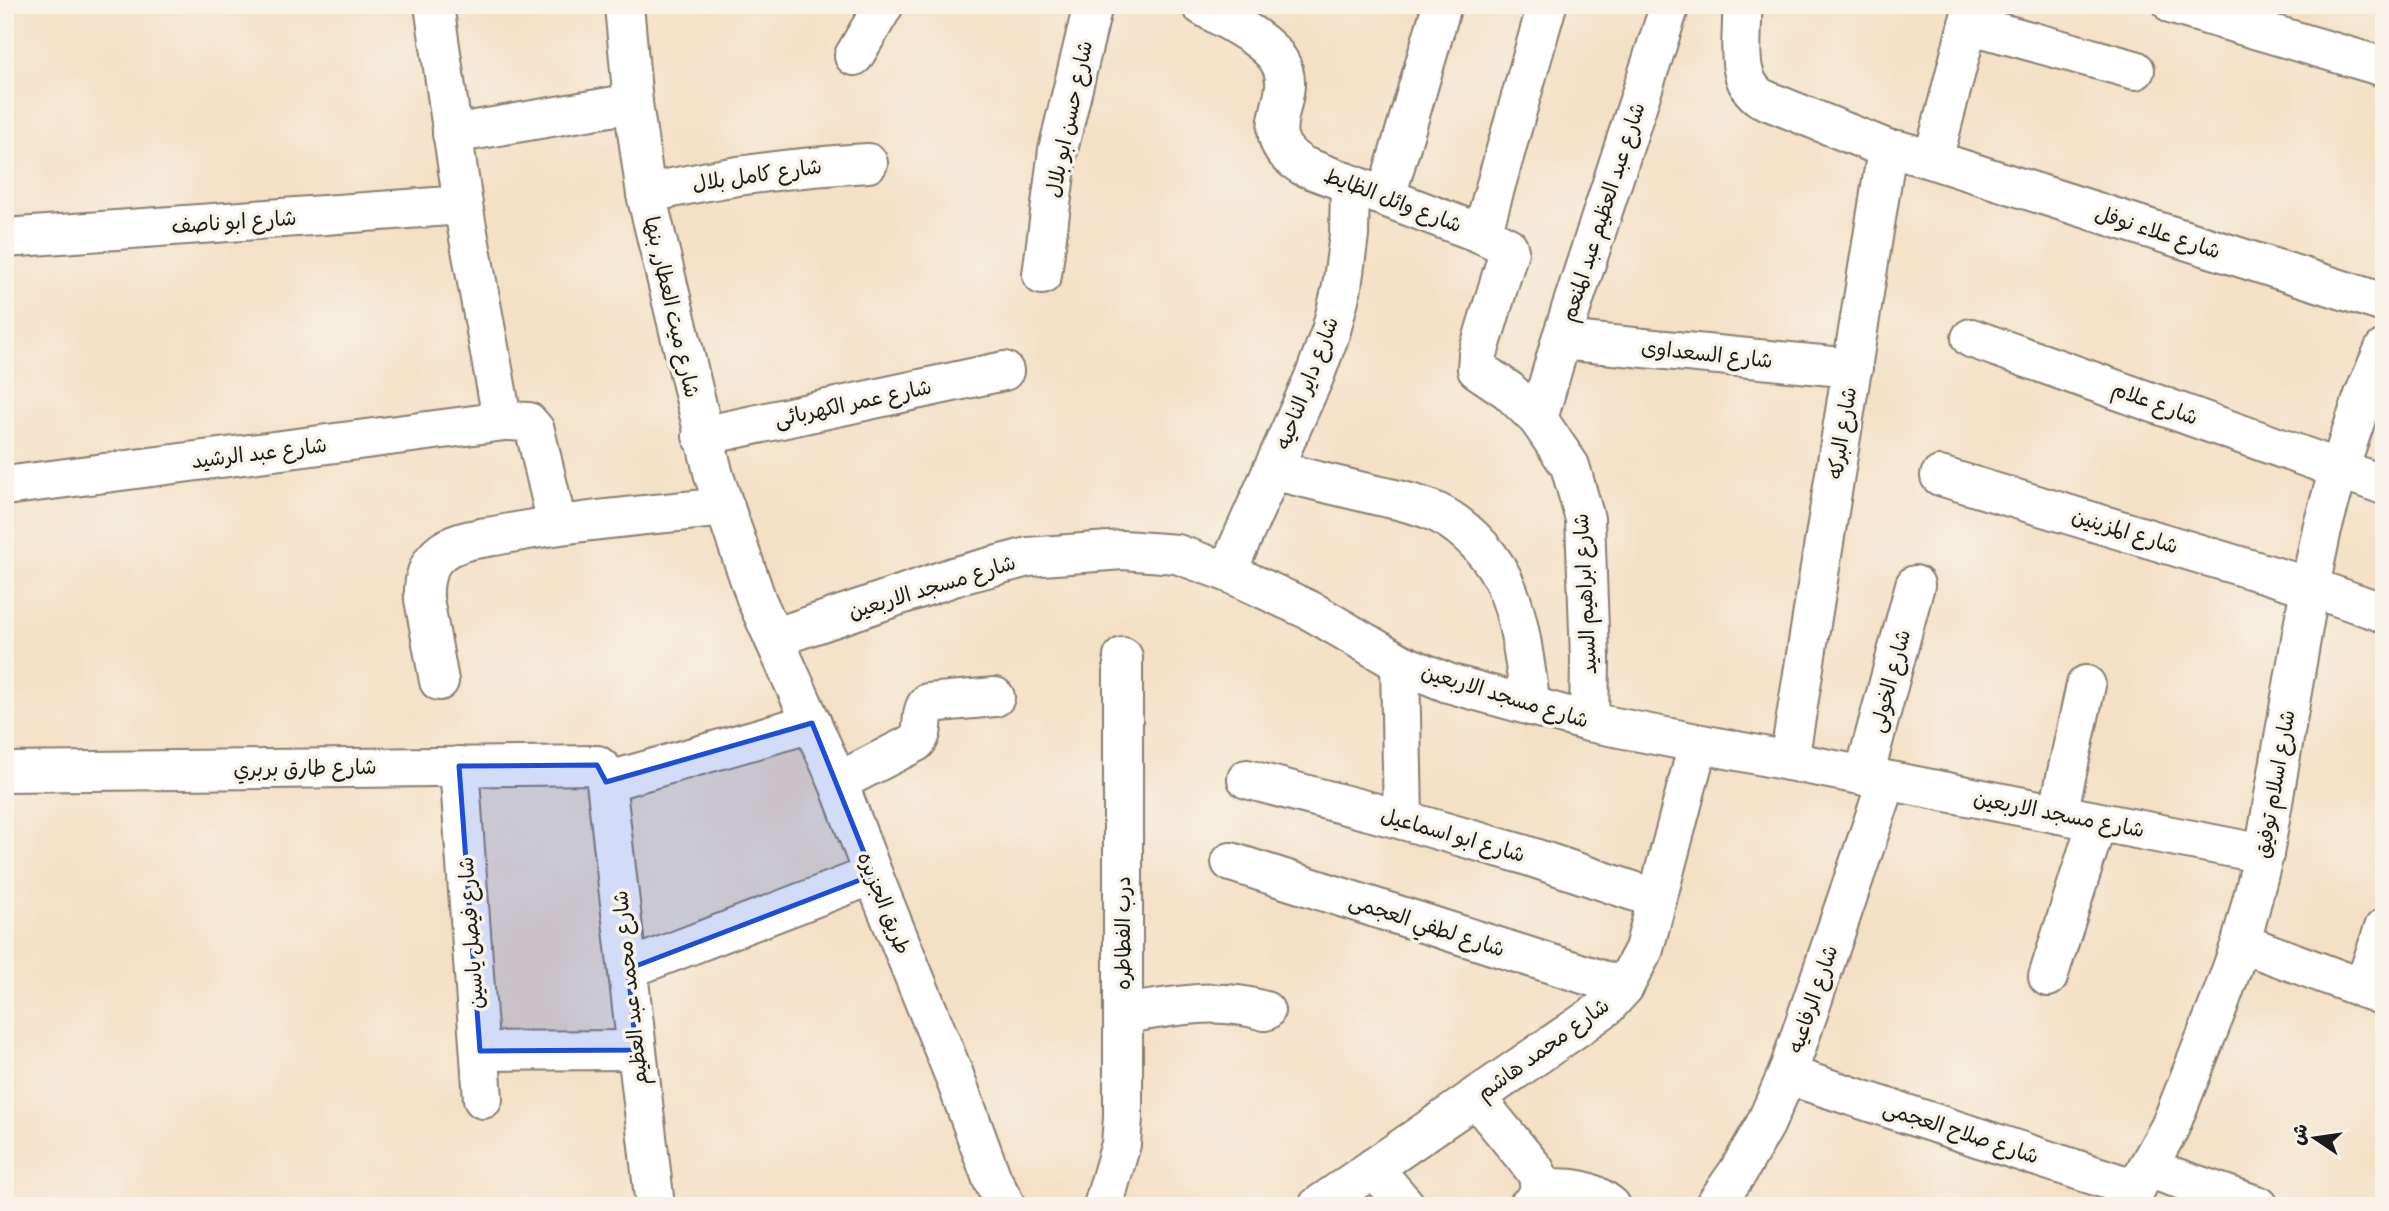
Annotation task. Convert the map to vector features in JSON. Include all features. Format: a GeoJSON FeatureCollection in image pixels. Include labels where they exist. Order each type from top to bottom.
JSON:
{"type":"FeatureCollection","features":[{"type":"Feature","properties":{"kind":"street"},"geometry":{"type":"LineString","coordinates":[[434,5],[463,205],[501,413],[506,419],[528,422],[535,430],[557,524]]}},
{"type":"Feature","properties":{"kind":"street","name":"شارع ميت العطار, بنها"},"geometry":{"type":"LineString","coordinates":[[624,5],[633,103],[646,194],[702,436],[757,601]]}},
{"type":"Feature","properties":{"kind":"street"},"geometry":{"type":"LineString","coordinates":[[854,57],[884,5]]}},
{"type":"Feature","properties":{"kind":"street","name":"شارع حسن ابو بلال"},"geometry":{"type":"LineString","coordinates":[[1042,275],[1058,150],[1093,5]]}},
{"type":"Feature","properties":{"kind":"street","name":"شارع وائل الظايط"},"geometry":{"type":"LineString","coordinates":[[1201,5],[1264,44],[1278,59],[1285,78],[1285,89],[1277,120],[1277,132],[1285,152],[1303,166],[1482,233]]}},
{"type":"Feature","properties":{"kind":"street"},"geometry":{"type":"LineString","coordinates":[[1386,197],[1442,5]]}},
{"type":"Feature","properties":{"kind":"street"},"geometry":{"type":"LineString","coordinates":[[1482,233],[1547,5]]}},
{"type":"Feature","properties":{"kind":"street","name":"شارع عبد العظيم عبد المنعم"},"geometry":{"type":"LineString","coordinates":[[1538,419],[1670,5]]}},
{"type":"Feature","properties":{"kind":"street"},"geometry":{"type":"LineString","coordinates":[[1742,5],[1741,47],[1745,79],[1750,91],[1760,98],[1890,150],[1933,160],[1971,15],[2136,69]]}},
{"type":"Feature","properties":{"kind":"street"},"geometry":{"type":"LineString","coordinates":[[2173,5],[2384,68]]}},
{"type":"Feature","properties":{"kind":"street"},"geometry":{"type":"LineString","coordinates":[[452,134],[633,103]]}},
{"type":"Feature","properties":{"kind":"street","name":"شارع البركه"},"geometry":{"type":"LineString","coordinates":[[1789,761],[1886,156],[1890,150]]}},
{"type":"Feature","properties":{"kind":"street","name":"شارع علاء نوفل"},"geometry":{"type":"LineString","coordinates":[[1933,160],[2384,303]]}},
{"type":"Feature","properties":{"kind":"street","name":"شارع كامل بلال"},"geometry":{"type":"LineString","coordinates":[[646,194],[700,181],[756,172],[869,163]]}},
{"type":"Feature","properties":{"kind":"street","name":"شارع داير الناحيه"},"geometry":{"type":"LineString","coordinates":[[1227,572],[1315,375],[1331,331],[1342,286],[1349,235],[1350,184]]}},
{"type":"Feature","properties":{"kind":"street","name":"شارع ابو ناصف"},"geometry":{"type":"LineString","coordinates":[[5,238],[463,205]]}},
{"type":"Feature","properties":{"kind":"street","name":"شارع ابراهيم السيد"},"geometry":{"type":"LineString","coordinates":[[1482,233],[1502,242],[1509,251],[1478,354],[1477,369],[1508,390],[1538,419],[1570,466],[1585,519],[1590,647],[1589,722]]}},
{"type":"Feature","properties":{"kind":"street","name":"شارع علام"},"geometry":{"type":"LineString","coordinates":[[1971,338],[2384,485]]}},
{"type":"Feature","properties":{"kind":"street","name":"شارع السعداوى"},"geometry":{"type":"LineString","coordinates":[[1561,340],[1853,368]]}},
{"type":"Feature","properties":{"kind":"street","name":"شارع اسلام توفيق"},"geometry":{"type":"LineString","coordinates":[[2136,1187],[2169,1127],[2241,943],[2264,854],[2309,587],[2322,529],[2364,396],[2384,349]]}},
{"type":"Feature","properties":{"kind":"street","name":"شارع عمر الكهربائى"},"geometry":{"type":"LineString","coordinates":[[702,436],[1004,371]]}},
{"type":"Feature","properties":{"kind":"street","name":"شارع عبد الرشيد"},"geometry":{"type":"LineString","coordinates":[[5,486],[512,420]]}},
{"type":"Feature","properties":{"kind":"street"},"geometry":{"type":"LineString","coordinates":[[1272,470],[1411,504],[1438,513],[1462,529],[1484,550],[1508,590],[1515,612],[1531,706]]}},
{"type":"Feature","properties":{"kind":"street","name":"شارع المزينين"},"geometry":{"type":"LineString","coordinates":[[1940,476],[2309,587],[2384,613]]}},
{"type":"Feature","properties":{"kind":"street"},"geometry":{"type":"LineString","coordinates":[[439,681],[424,586],[433,562],[443,551],[467,541],[557,524],[725,507]]}},
{"type":"Feature","properties":{"kind":"street","name":"شارع مسجد الاربعين"},"geometry":{"type":"LineString","coordinates":[[774,638],[956,576],[1028,557],[1123,550],[1177,554],[1227,572],[1311,611],[1400,663],[1448,683],[1531,706],[1589,722],[2264,854]]}},
{"type":"Feature","properties":{"kind":"street","name":"شارع الخولى"},"geometry":{"type":"LineString","coordinates":[[1876,778],[1915,585]]}},
{"type":"Feature","properties":{"kind":"street","name":"طريق الجزيره"},"geometry":{"type":"LineString","coordinates":[[757,601],[838,782],[954,1075],[992,1179],[1006,1206]]}},
{"type":"Feature","properties":{"kind":"street","name":"درب الفطاطره"},"geometry":{"type":"LineString","coordinates":[[1103,1206],[1121,1144],[1123,1118],[1124,657]]}},
{"type":"Feature","properties":{"kind":"street"},"geometry":{"type":"LineString","coordinates":[[1400,663],[1402,820]]}},
{"type":"Feature","properties":{"kind":"street"},"geometry":{"type":"LineString","coordinates":[[2058,814],[2086,685]]}},
{"type":"Feature","properties":{"kind":"street"},"geometry":{"type":"LineString","coordinates":[[838,782],[916,742],[923,733],[923,711],[928,703],[995,697]]}},
{"type":"Feature","properties":{"kind":"street"},"geometry":{"type":"LineString","coordinates":[[605,776],[812,723]]}},
{"type":"Feature","properties":{"kind":"street","name":"شارع محمد هاشم"},"geometry":{"type":"LineString","coordinates":[[1318,1206],[1606,1007],[1624,988],[1644,949],[1698,744]]}},
{"type":"Feature","properties":{"kind":"street","name":"شارع طارق بربري"},"geometry":{"type":"LineString","coordinates":[[5,772],[597,765],[605,776]]}},
{"type":"Feature","properties":{"kind":"street","name":"شارع فيصل ياسين"},"geometry":{"type":"LineString","coordinates":[[459,766],[483,1099]]}},
{"type":"Feature","properties":{"kind":"street","name":"شارع محمد عبد العظيم"},"geometry":{"type":"LineString","coordinates":[[605,776],[655,1206]]}},
{"type":"Feature","properties":{"kind":"street","name":"شارع الرفاعيه"},"geometry":{"type":"LineString","coordinates":[[1714,1206],[1738,1172],[1765,1125],[1787,1075],[1876,778]]}},
{"type":"Feature","properties":{"kind":"street","name":"شارع ابو اسماعيل"},"geometry":{"type":"LineString","coordinates":[[1247,779],[1522,854],[1657,899]]}},
{"type":"Feature","properties":{"kind":"street"},"geometry":{"type":"LineString","coordinates":[[2048,977],[2097,822]]}},
{"type":"Feature","properties":{"kind":"street","name":"شارع لطفي العجمى"},"geometry":{"type":"LineString","coordinates":[[1231,862],[1624,988]]}},
{"type":"Feature","properties":{"kind":"street"},"geometry":{"type":"LineString","coordinates":[[628,970],[873,875]]}},
{"type":"Feature","properties":{"kind":"street"},"geometry":{"type":"LineString","coordinates":[[2241,943],[2373,993],[2384,928]]}},
{"type":"Feature","properties":{"kind":"street"},"geometry":{"type":"LineString","coordinates":[[1124,1014],[1211,1002],[1247,1005],[1265,1011]]}},
{"type":"Feature","properties":{"kind":"street"},"geometry":{"type":"LineString","coordinates":[[480,1051],[636,1050]]}},
{"type":"Feature","properties":{"kind":"street","name":"شارع صلاح العجمى"},"geometry":{"type":"LineString","coordinates":[[1787,1075],[2136,1187],[2259,1206]]}},
{"type":"Feature","properties":{"kind":"street"},"geometry":{"type":"LineString","coordinates":[[1475,1097],[1535,1170],[1540,1179],[1534,1197],[1580,1189],[1594,1193],[1611,1206]]}},
{"type":"Feature","properties":{"kind":"street"},"geometry":{"type":"LineString","coordinates":[[1373,1168],[1406,1206]]}},
{"type":"Feature","properties":{"kind":"highlighted area"},"geometry":{"type":"Polygon","coordinates":[[[812,723],[873,875],[628,969],[636,1050],[480,1051],[459,766],[597,765],[606,782],[812,723]]]}}]}
